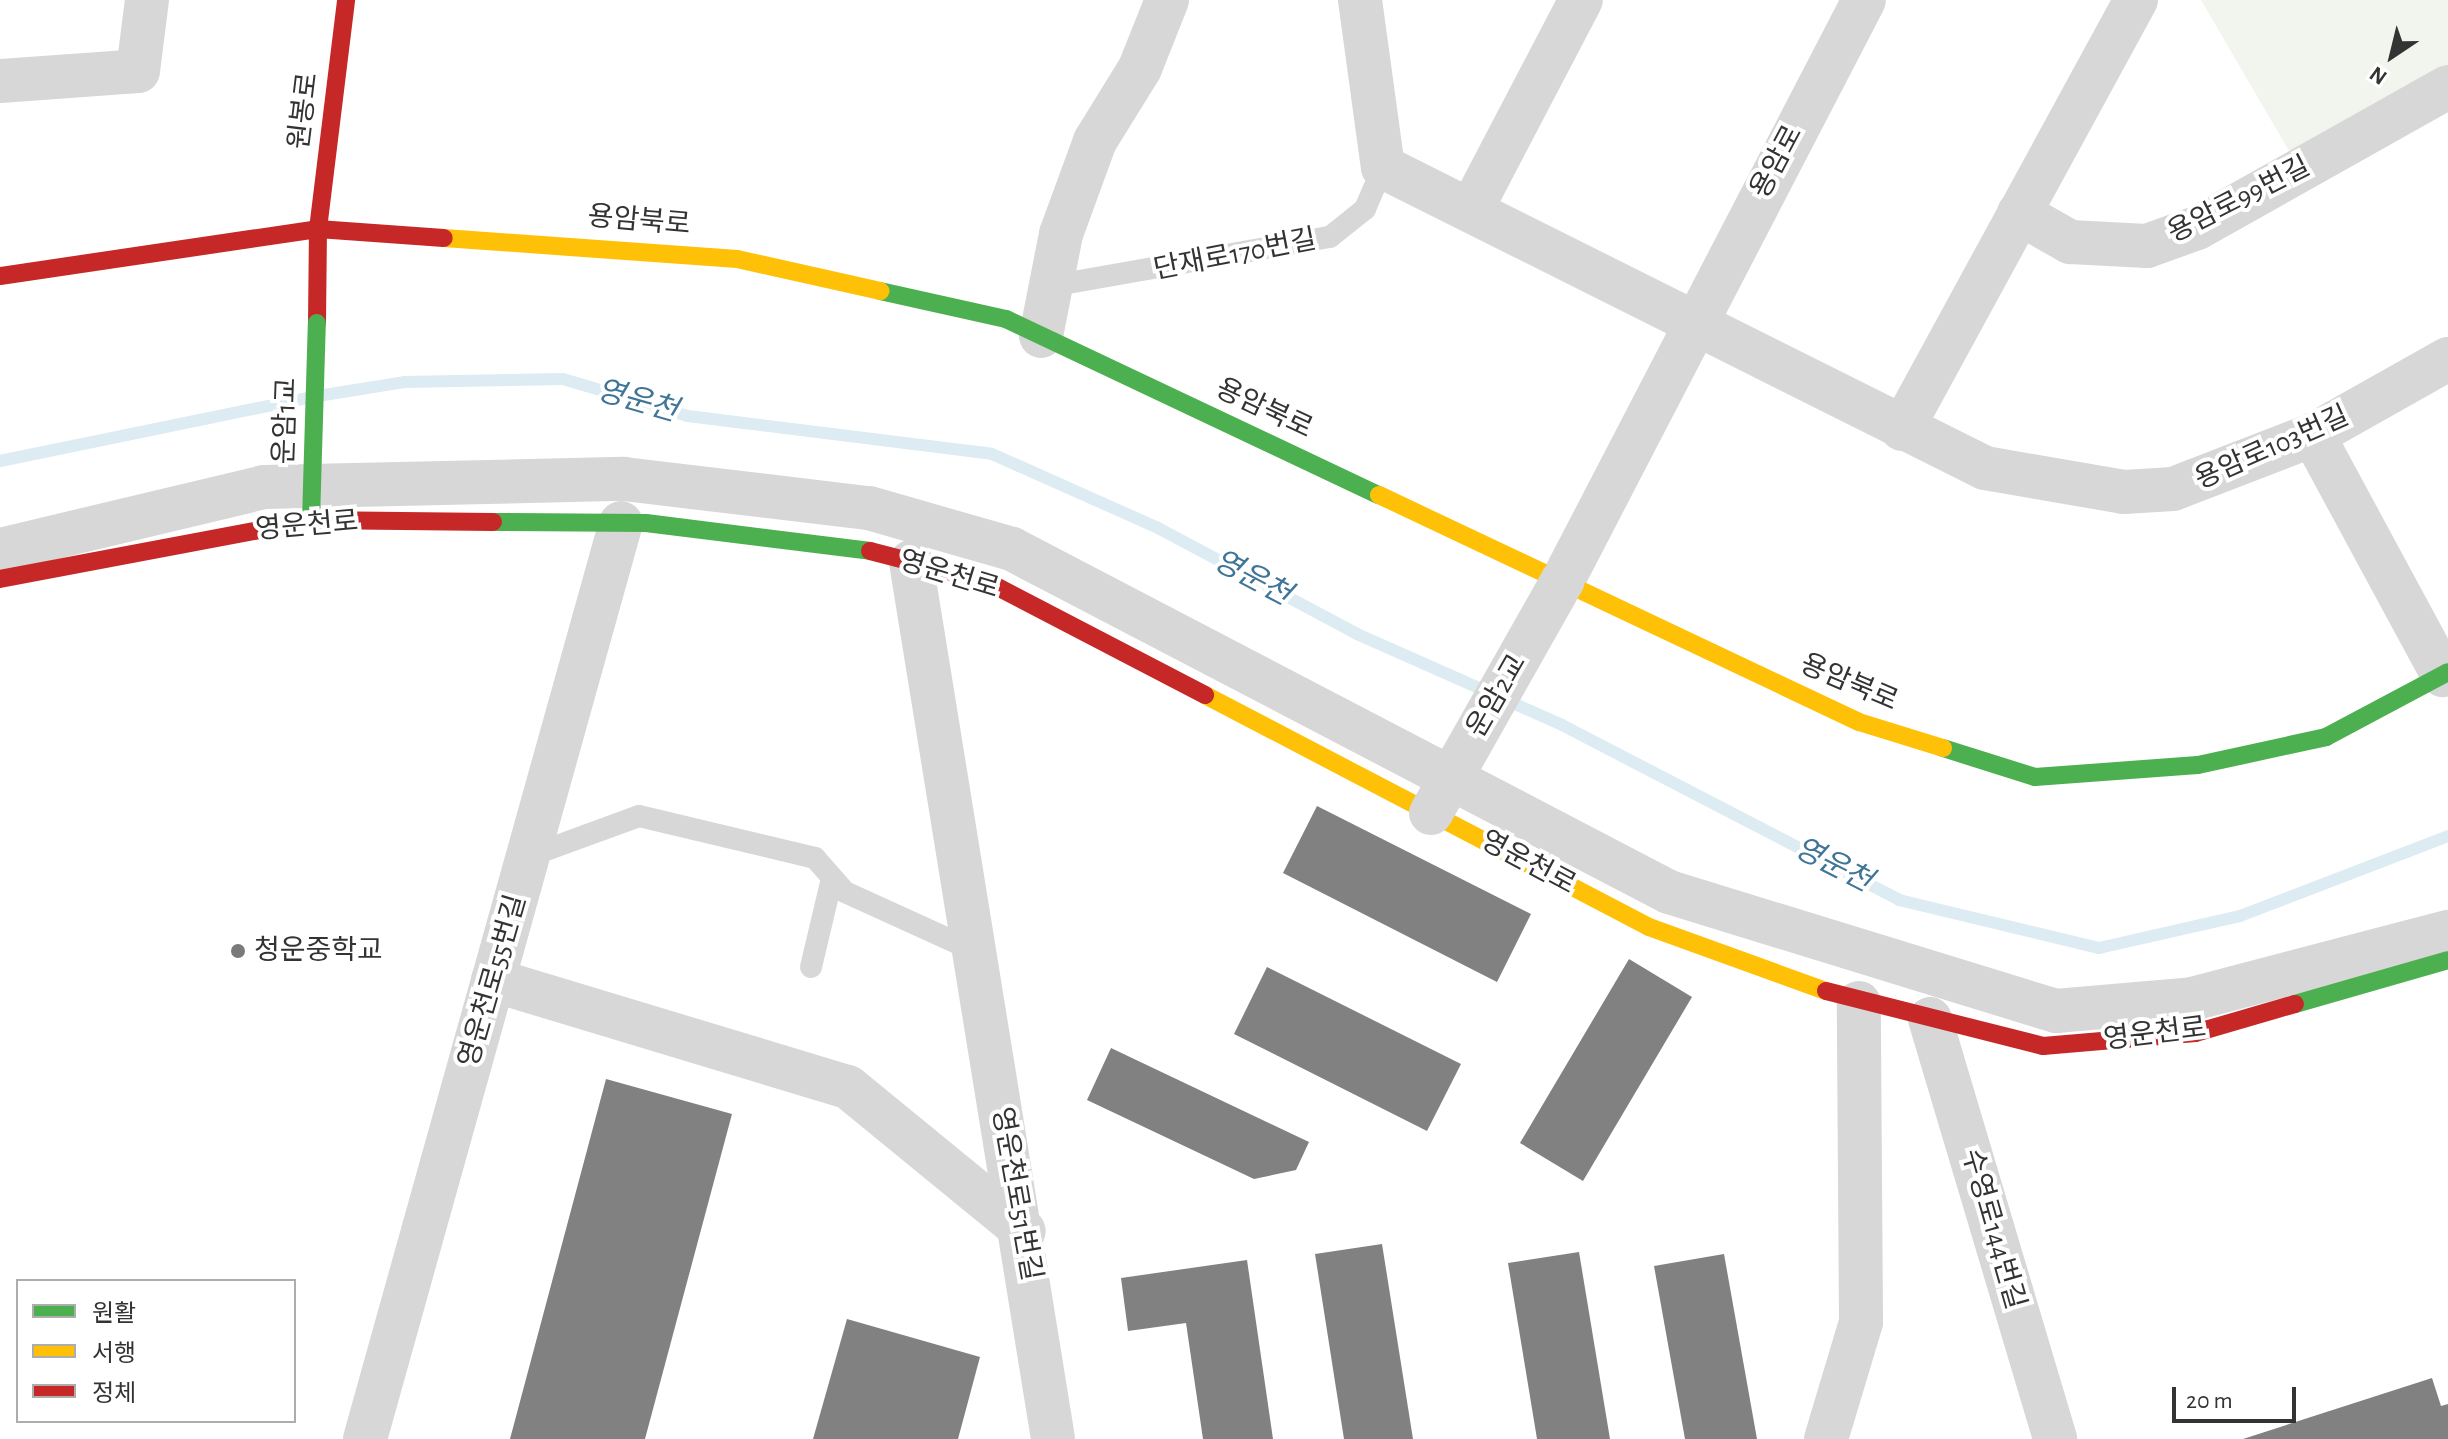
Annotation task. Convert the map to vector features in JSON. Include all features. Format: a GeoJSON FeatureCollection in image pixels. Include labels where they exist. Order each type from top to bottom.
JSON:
{"type":"FeatureCollection","features":[{"type":"Feature","properties":{"kind":"street"},"geometry":{"type":"LineString","coordinates":[[0,81],[138,71],[147,0]]}},
{"type":"Feature","properties":{"kind":"street","name":"원봉로"},"geometry":{"type":"LineString","coordinates":[[317,323],[318,229],[346,0]]}},
{"type":"Feature","properties":{"kind":"street"},"geometry":{"type":"LineString","coordinates":[[1041,336],[1051,286],[1095,141],[1140,68],[1167,0]]}},
{"type":"Feature","properties":{"kind":"street"},"geometry":{"type":"LineString","coordinates":[[1360,0],[1383,167],[1692,325]]}},
{"type":"Feature","properties":{"kind":"street"},"geometry":{"type":"LineString","coordinates":[[1471,210],[1581,0]]}},
{"type":"Feature","properties":{"kind":"street","name":"용암로"},"geometry":{"type":"LineString","coordinates":[[1563,580],[1692,325],[1864,0]]}},
{"type":"Feature","properties":{"kind":"street"},"geometry":{"type":"LineString","coordinates":[[1902,429],[2136,0]]}},
{"type":"Feature","properties":{"kind":"street","name":"용암로99번길"},"geometry":{"type":"LineString","coordinates":[[2019,213],[2070,242],[2147,246],[2197,228],[2448,87]]}},
{"type":"Feature","properties":{"kind":"street","name":"용암북로"},"geometry":{"type":"LineString","coordinates":[[0,276],[318,229],[737,259],[1006,319],[1859,722],[2035,777],[2198,765],[2326,737],[2445,674]]}},
{"type":"Feature","properties":{"kind":"street","name":"운암1교"},"geometry":{"type":"LineString","coordinates":[[311,520],[317,323]]}},
{"type":"Feature","properties":{"kind":"street","name":"용암로103번길"},"geometry":{"type":"LineString","coordinates":[[1692,325],[1985,468],[2124,492],[2173,489],[2227,473],[2313,435],[2448,359]]}},
{"type":"Feature","properties":{"kind":"street"},"geometry":{"type":"LineString","coordinates":[[2313,435],[2445,674]]}},
{"type":"Feature","properties":{"kind":"street"},"geometry":{"type":"LineString","coordinates":[[0,550],[264,487],[624,479],[869,508],[1012,549],[1669,892],[2056,1011],[2192,999],[2448,932]]}},
{"type":"Feature","properties":{"kind":"street","name":"영운천로"},"geometry":{"type":"LineString","coordinates":[[0,579],[311,520],[621,523],[861,549],[986,581],[1649,927],[1859,1003],[2043,1046],[2195,1033],[2448,960]]}},
{"type":"Feature","properties":{"kind":"street","name":"영운천로55번길"},"geometry":{"type":"LineString","coordinates":[[365,1439],[621,523]]}},
{"type":"Feature","properties":{"kind":"street","name":"영운천로51번길"},"geometry":{"type":"LineString","coordinates":[[911,562],[972,950],[1024,1231],[1053,1439]]}},
{"type":"Feature","properties":{"kind":"street","name":"운암2교"},"geometry":{"type":"LineString","coordinates":[[1431,813],[1563,580]]}},
{"type":"Feature","properties":{"kind":"street"},"geometry":{"type":"LineString","coordinates":[[493,980],[848,1087],[1024,1231]]}},
{"type":"Feature","properties":{"kind":"street"},"geometry":{"type":"LineString","coordinates":[[1826,1439],[1861,1322],[1859,1003]]}},
{"type":"Feature","properties":{"kind":"street","name":"수영로144번길"},"geometry":{"type":"LineString","coordinates":[[1930,1019],[2055,1439]]}},
{"type":"Feature","properties":{"kind":"lane","name":"단재로170번길"},"geometry":{"type":"LineString","coordinates":[[1051,286],[1330,237],[1365,209],[1383,167]]}},
{"type":"Feature","properties":{"kind":"lane"},"geometry":{"type":"LineString","coordinates":[[527,857],[639,816],[815,858],[845,892],[972,950]]}},
{"type":"Feature","properties":{"kind":"lane"},"geometry":{"type":"LineString","coordinates":[[811,967],[832,878]]}},
{"type":"Feature","properties":{"kind":"shaded area"},"geometry":{"type":"Polygon","coordinates":[[[2201,0],[2448,0],[2448,71],[2292,156],[2201,0]]]}},
{"type":"Feature","properties":{"kind":"building"},"geometry":{"type":"Polygon","coordinates":[[[1317,806],[1531,914],[1497,982],[1283,873],[1317,806]]]}},
{"type":"Feature","properties":{"kind":"building"},"geometry":{"type":"Polygon","coordinates":[[[1629,959],[1692,997],[1583,1181],[1520,1143],[1629,959]]]}},
{"type":"Feature","properties":{"kind":"building"},"geometry":{"type":"Polygon","coordinates":[[[1267,967],[1461,1064],[1427,1131],[1234,1034],[1267,967]]]}},
{"type":"Feature","properties":{"kind":"building"},"geometry":{"type":"Polygon","coordinates":[[[1111,1048],[1309,1142],[1296,1170],[1254,1179],[1087,1100],[1111,1048]]]}},
{"type":"Feature","properties":{"kind":"building"},"geometry":{"type":"Polygon","coordinates":[[[606,1079],[732,1114],[645,1439],[510,1439],[606,1079]]]}},
{"type":"Feature","properties":{"kind":"building"},"geometry":{"type":"Polygon","coordinates":[[[1382,1244],[1413,1439],[1344,1439],[1315,1254],[1382,1244]]]}},
{"type":"Feature","properties":{"kind":"building"},"geometry":{"type":"Polygon","coordinates":[[[1579,1252],[1610,1439],[1537,1439],[1508,1263],[1579,1252]]]}},
{"type":"Feature","properties":{"kind":"building"},"geometry":{"type":"Polygon","coordinates":[[[1724,1254],[1757,1439],[1685,1439],[1654,1266],[1724,1254]]]}},
{"type":"Feature","properties":{"kind":"building"},"geometry":{"type":"Polygon","coordinates":[[[1247,1260],[1273,1439],[1203,1439],[1186,1323],[1128,1331],[1121,1278],[1247,1260]]]}},
{"type":"Feature","properties":{"kind":"building"},"geometry":{"type":"Polygon","coordinates":[[[847,1319],[980,1357],[958,1439],[813,1439],[847,1319]]]}},
{"type":"Feature","properties":{"kind":"building"},"geometry":{"type":"Polygon","coordinates":[[[2432,1378],[2441,1406],[2448,1404],[2448,1439],[2243,1439],[2432,1378]]]}},
{"type":"Feature","properties":{"kind":"waterway","name":"영운천"},"geometry":{"type":"LineString","coordinates":[[324,395],[404,382],[563,379],[688,416],[992,454],[1158,528],[1357,634],[1562,725],[1899,900],[2099,948],[2240,916],[2448,836]]}},
{"type":"Feature","properties":{"kind":"waterway","name":"영운천"},"geometry":{"type":"LineString","coordinates":[[0,461],[306,398]]}},
{"type":"Feature","properties":{"kind":"traffic: fast"},"geometry":{"type":"LineString","coordinates":[[880,291],[1006,319],[1379,495]]}},
{"type":"Feature","properties":{"kind":"traffic: fast"},"geometry":{"type":"LineString","coordinates":[[311,520],[317,323]]}},
{"type":"Feature","properties":{"kind":"traffic: fast"},"geometry":{"type":"LineString","coordinates":[[493,522],[646,523],[870,551]]}},
{"type":"Feature","properties":{"kind":"traffic: fast"},"geometry":{"type":"LineString","coordinates":[[1943,748],[2035,777],[2198,765],[2326,737],[2448,672]]}},
{"type":"Feature","properties":{"kind":"traffic: fast"},"geometry":{"type":"LineString","coordinates":[[2295,1004],[2448,960]]}},
{"type":"Feature","properties":{"kind":"traffic: slow"},"geometry":{"type":"LineString","coordinates":[[444,238],[737,259],[880,291]]}},
{"type":"Feature","properties":{"kind":"traffic: slow"},"geometry":{"type":"LineString","coordinates":[[1379,495],[1859,722],[1943,748]]}},
{"type":"Feature","properties":{"kind":"traffic: slow"},"geometry":{"type":"LineString","coordinates":[[1205,695],[1649,927],[1826,991]]}},
{"type":"Feature","properties":{"kind":"traffic: jam"},"geometry":{"type":"LineString","coordinates":[[317,323],[318,229],[346,0]]}},
{"type":"Feature","properties":{"kind":"traffic: jam"},"geometry":{"type":"LineString","coordinates":[[0,276],[318,229],[444,238]]}},
{"type":"Feature","properties":{"kind":"traffic: jam"},"geometry":{"type":"LineString","coordinates":[[0,579],[311,520],[493,522]]}},
{"type":"Feature","properties":{"kind":"traffic: jam"},"geometry":{"type":"LineString","coordinates":[[870,551],[986,581],[1205,695]]}},
{"type":"Feature","properties":{"kind":"traffic: jam"},"geometry":{"type":"LineString","coordinates":[[1826,991],[2043,1046],[2195,1033],[2295,1004]]}},
{"type":"Feature","properties":{"kind":"place","name":"청운중학교"},"geometry":{"type":"Point","coordinates":[238,951]}}]}
